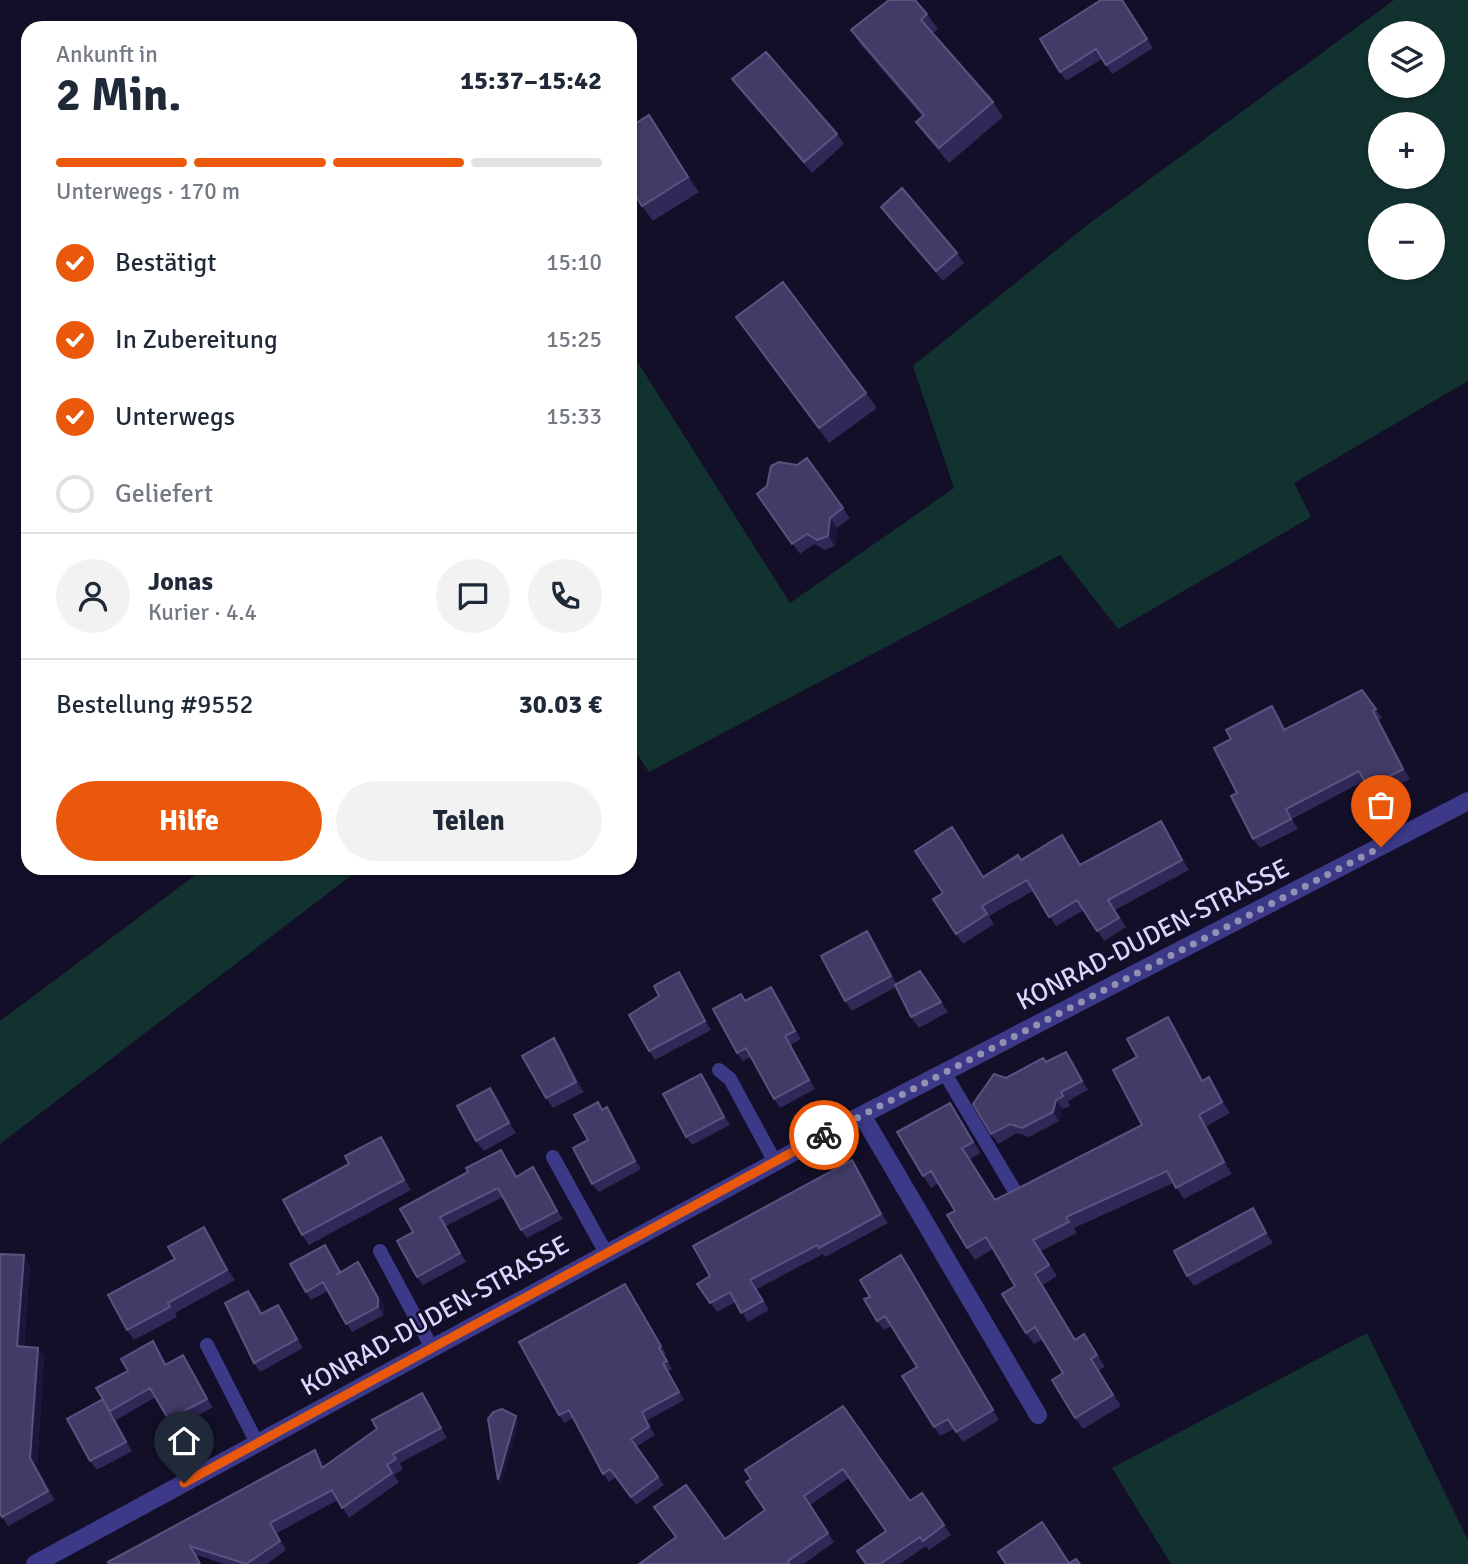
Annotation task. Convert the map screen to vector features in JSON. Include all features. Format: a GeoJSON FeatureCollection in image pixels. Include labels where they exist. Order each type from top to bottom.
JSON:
{"type":"FeatureCollection","features":[{"type":"Feature","properties":{"kind":"street","name":"KONRAD-DUDEN-STRASSE"},"geometry":{"type":"LineString","coordinates":[[34,1564],[66,1557],[257,1443],[862,1115],[1468,802]]}},
{"type":"Feature","properties":{"kind":"street"},"geometry":{"type":"LineString","coordinates":[[862,1115],[1038,1415]]}},
{"type":"Feature","properties":{"kind":"lane"},"geometry":{"type":"LineString","coordinates":[[719,1070],[730,1079],[775,1162]]}},
{"type":"Feature","properties":{"kind":"lane"},"geometry":{"type":"LineString","coordinates":[[944,1072],[1013,1188]]}},
{"type":"Feature","properties":{"kind":"lane"},"geometry":{"type":"LineString","coordinates":[[553,1157],[606,1253]]}},
{"type":"Feature","properties":{"kind":"lane"},"geometry":{"type":"LineString","coordinates":[[380,1251],[432,1348]]}},
{"type":"Feature","properties":{"kind":"lane"},"geometry":{"type":"LineString","coordinates":[[206,1345],[257,1443]]}},
{"type":"Feature","properties":{"kind":"green space"},"geometry":{"type":"Polygon","coordinates":[[[1394,0],[1468,0],[1468,381],[1294,483],[1311,517],[1118,629],[1060,555],[649,772],[637,754],[637,361],[790,603],[954,488],[913,366],[1086,226],[1394,0]]]}},
{"type":"Feature","properties":{"kind":"green space"},"geometry":{"type":"Polygon","coordinates":[[[196,875],[352,875],[0,1144],[0,1021],[196,875]]]}},
{"type":"Feature","properties":{"kind":"green space"},"geometry":{"type":"Polygon","coordinates":[[[1367,1333],[1468,1540],[1468,1564],[1171,1564],[1112,1468],[1367,1333]]]}},
{"type":"Feature","properties":{"kind":"building"},"geometry":{"type":"Polygon","coordinates":[[[889,0],[915,0],[927,14],[921,20],[993,102],[939,148],[916,122],[924,115],[851,30],[889,0]]]}},
{"type":"Feature","properties":{"kind":"building"},"geometry":{"type":"Polygon","coordinates":[[[1101,0],[1122,0],[1147,39],[1106,65],[1096,49],[1060,72],[1040,39],[1101,0]]]}},
{"type":"Feature","properties":{"kind":"building"},"geometry":{"type":"Polygon","coordinates":[[[766,52],[837,134],[804,162],[732,79],[766,52]]]}},
{"type":"Feature","properties":{"kind":"building"},"geometry":{"type":"Polygon","coordinates":[[[649,115],[688,177],[642,206],[637,198],[637,123],[649,115]]]}},
{"type":"Feature","properties":{"kind":"building"},"geometry":{"type":"Polygon","coordinates":[[[902,188],[957,253],[936,271],[881,207],[902,188]]]}},
{"type":"Feature","properties":{"kind":"building"},"geometry":{"type":"Polygon","coordinates":[[[783,282],[866,393],[819,428],[736,317],[783,282]]]}},
{"type":"Feature","properties":{"kind":"building"},"geometry":{"type":"Polygon","coordinates":[[[807,458],[843,508],[830,518],[828,536],[817,540],[807,534],[792,544],[757,494],[767,486],[771,466],[779,462],[797,465],[807,458]]]}},
{"type":"Feature","properties":{"kind":"building"},"geometry":{"type":"Polygon","coordinates":[[[1362,690],[1376,709],[1373,711],[1403,769],[1368,788],[1359,771],[1286,809],[1291,819],[1253,839],[1231,796],[1237,793],[1214,748],[1231,739],[1226,730],[1272,706],[1284,730],[1362,690]]]}},
{"type":"Feature","properties":{"kind":"building"},"geometry":{"type":"Polygon","coordinates":[[[1161,821],[1182,860],[1108,900],[1119,918],[1097,931],[1077,900],[1049,917],[1027,880],[982,906],[987,914],[956,934],[933,899],[943,893],[915,851],[952,827],[983,877],[1018,855],[1021,860],[1062,835],[1080,865],[1161,821]]]}},
{"type":"Feature","properties":{"kind":"building"},"geometry":{"type":"Polygon","coordinates":[[[867,931],[891,976],[845,1001],[821,956],[867,931]]]}},
{"type":"Feature","properties":{"kind":"building"},"geometry":{"type":"Polygon","coordinates":[[[920,971],[941,1002],[911,1017],[895,985],[920,971]]]}},
{"type":"Feature","properties":{"kind":"building"},"geometry":{"type":"Polygon","coordinates":[[[679,972],[705,1021],[649,1051],[629,1015],[659,996],[654,986],[679,972]]]}},
{"type":"Feature","properties":{"kind":"building"},"geometry":{"type":"Polygon","coordinates":[[[771,987],[795,1031],[785,1036],[809,1080],[774,1099],[746,1048],[737,1053],[713,1009],[741,994],[745,1001],[771,987]]]}},
{"type":"Feature","properties":{"kind":"building"},"geometry":{"type":"Polygon","coordinates":[[[1168,1017],[1202,1081],[1209,1077],[1222,1102],[1199,1115],[1224,1162],[1176,1188],[1167,1171],[1066,1217],[1069,1222],[1033,1240],[1049,1265],[1035,1274],[1075,1340],[1084,1334],[1097,1355],[1091,1359],[1113,1395],[1075,1418],[1052,1380],[1063,1373],[1035,1327],[1026,1333],[1002,1294],[1015,1286],[986,1237],[967,1248],[947,1215],[955,1211],[931,1171],[923,1176],[897,1132],[950,1103],[973,1142],[962,1148],[995,1200],[1142,1125],[1113,1070],[1137,1057],[1127,1039],[1168,1017]]]}},
{"type":"Feature","properties":{"kind":"building"},"geometry":{"type":"Polygon","coordinates":[[[554,1038],[576,1082],[546,1098],[522,1056],[554,1038]]]}},
{"type":"Feature","properties":{"kind":"building"},"geometry":{"type":"Polygon","coordinates":[[[1066,1052],[1082,1081],[1061,1092],[1063,1096],[1056,1100],[1053,1112],[1022,1128],[1010,1124],[991,1134],[973,1104],[994,1074],[1006,1078],[1043,1058],[1046,1062],[1066,1052]]]}},
{"type":"Feature","properties":{"kind":"building"},"geometry":{"type":"Polygon","coordinates":[[[701,1074],[724,1117],[686,1137],[663,1094],[701,1074]]]}},
{"type":"Feature","properties":{"kind":"building"},"geometry":{"type":"Polygon","coordinates":[[[490,1088],[509,1123],[476,1141],[457,1106],[490,1088]]]}},
{"type":"Feature","properties":{"kind":"building"},"geometry":{"type":"Polygon","coordinates":[[[598,1102],[602,1110],[607,1107],[635,1161],[592,1184],[573,1148],[588,1140],[574,1115],[598,1102]]]}},
{"type":"Feature","properties":{"kind":"building"},"geometry":{"type":"Polygon","coordinates":[[[381,1137],[404,1180],[302,1235],[283,1200],[349,1164],[345,1156],[381,1137]]]}},
{"type":"Feature","properties":{"kind":"building"},"geometry":{"type":"Polygon","coordinates":[[[501,1150],[516,1177],[533,1167],[557,1211],[521,1230],[498,1188],[440,1217],[460,1253],[417,1277],[397,1241],[413,1232],[400,1209],[468,1172],[466,1168],[501,1150]]]}},
{"type":"Feature","properties":{"kind":"building"},"geometry":{"type":"Polygon","coordinates":[[[852,1160],[881,1214],[819,1248],[817,1245],[750,1280],[763,1301],[741,1313],[730,1292],[710,1303],[697,1284],[710,1276],[693,1246],[852,1160]]]}},
{"type":"Feature","properties":{"kind":"building"},"geometry":{"type":"Polygon","coordinates":[[[1253,1208],[1266,1233],[1187,1276],[1174,1251],[1253,1208]]]}},
{"type":"Feature","properties":{"kind":"building"},"geometry":{"type":"Polygon","coordinates":[[[204,1227],[227,1270],[168,1303],[170,1307],[127,1330],[108,1295],[175,1259],[168,1247],[204,1227]]]}},
{"type":"Feature","properties":{"kind":"building"},"geometry":{"type":"Polygon","coordinates":[[[325,1245],[340,1272],[336,1275],[358,1262],[378,1298],[378,1307],[346,1324],[323,1282],[306,1292],[290,1264],[325,1245]]]}},
{"type":"Feature","properties":{"kind":"building"},"geometry":{"type":"Polygon","coordinates":[[[0,1254],[24,1255],[17,1346],[38,1348],[30,1458],[48,1491],[2,1517],[0,1513],[0,1254]]]}},
{"type":"Feature","properties":{"kind":"building"},"geometry":{"type":"Polygon","coordinates":[[[901,1255],[993,1410],[956,1432],[948,1419],[934,1427],[902,1376],[917,1367],[885,1316],[877,1321],[864,1299],[870,1297],[860,1280],[901,1255]]]}},
{"type":"Feature","properties":{"kind":"building"},"geometry":{"type":"Polygon","coordinates":[[[625,1284],[661,1346],[659,1348],[667,1361],[663,1363],[679,1392],[642,1412],[649,1427],[631,1439],[658,1477],[631,1497],[610,1469],[603,1474],[569,1410],[559,1415],[519,1342],[625,1284]]]}},
{"type":"Feature","properties":{"kind":"building"},"geometry":{"type":"Polygon","coordinates":[[[248,1291],[261,1314],[278,1305],[297,1339],[254,1363],[225,1303],[248,1291]]]}},
{"type":"Feature","properties":{"kind":"building"},"geometry":{"type":"Polygon","coordinates":[[[153,1341],[165,1365],[183,1355],[207,1399],[182,1412],[176,1432],[150,1388],[110,1411],[103,1400],[126,1442],[90,1461],[67,1419],[103,1399],[96,1388],[128,1371],[121,1359],[153,1341]]]}},
{"type":"Feature","properties":{"kind":"building"},"geometry":{"type":"Polygon","coordinates":[[[422,1393],[441,1428],[393,1454],[396,1459],[387,1465],[392,1473],[342,1508],[332,1490],[270,1523],[280,1541],[246,1564],[190,1546],[200,1564],[109,1564],[108,1562],[315,1450],[322,1468],[377,1429],[372,1420],[422,1393]]]}},
{"type":"Feature","properties":{"kind":"building"},"geometry":{"type":"Polygon","coordinates":[[[843,1406],[910,1501],[922,1493],[944,1525],[923,1541],[920,1537],[880,1564],[866,1564],[857,1551],[886,1531],[843,1469],[804,1496],[828,1533],[788,1561],[789,1564],[639,1564],[676,1537],[654,1507],[686,1485],[725,1539],[765,1510],[746,1482],[751,1479],[745,1470],[843,1406]]]}},
{"type":"Feature","properties":{"kind":"building"},"geometry":{"type":"Polygon","coordinates":[[[502,1409],[516,1416],[498,1480],[488,1419],[493,1412],[502,1409]]]}},
{"type":"Feature","properties":{"kind":"building"},"geometry":{"type":"Polygon","coordinates":[[[1042,1522],[1069,1563],[1076,1559],[1080,1564],[1006,1564],[998,1552],[1042,1522]]]}},
{"type":"Feature","properties":{"kind":"way so far"},"geometry":{"type":"LineString","coordinates":[[824,1135],[1381,847]]}},
{"type":"Feature","properties":{"kind":"route"},"geometry":{"type":"LineString","coordinates":[[184,1483],[824,1135]]}}]}
